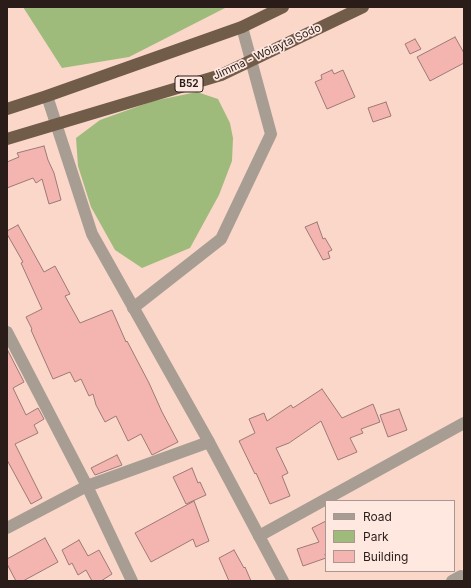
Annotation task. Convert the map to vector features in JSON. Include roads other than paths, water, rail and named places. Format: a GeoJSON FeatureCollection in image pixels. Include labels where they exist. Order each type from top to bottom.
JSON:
{"type":"FeatureCollection","features":[{"type":"Feature","properties":{"kind":"highway"},"geometry":{"type":"LineString","coordinates":[[7,109],[242,27],[283,7]]}},
{"type":"Feature","properties":{"kind":"highway","name":"Jimma - Wolayta Sodo"},"geometry":{"type":"LineString","coordinates":[[7,139],[221,75],[363,7]]}},
{"type":"Feature","properties":{"kind":"street"},"geometry":{"type":"LineString","coordinates":[[133,308],[221,239],[271,134],[242,27]]}},
{"type":"Feature","properties":{"kind":"street"},"geometry":{"type":"LineString","coordinates":[[47,96],[92,234],[209,442],[283,581]]}},
{"type":"Feature","properties":{"kind":"street"},"geometry":{"type":"LineString","coordinates":[[7,332],[87,486],[132,581]]}},
{"type":"Feature","properties":{"kind":"street"},"geometry":{"type":"LineString","coordinates":[[259,536],[464,423]]}},
{"type":"Feature","properties":{"kind":"street"},"geometry":{"type":"LineString","coordinates":[[7,528],[87,486],[209,442]]}}]}
